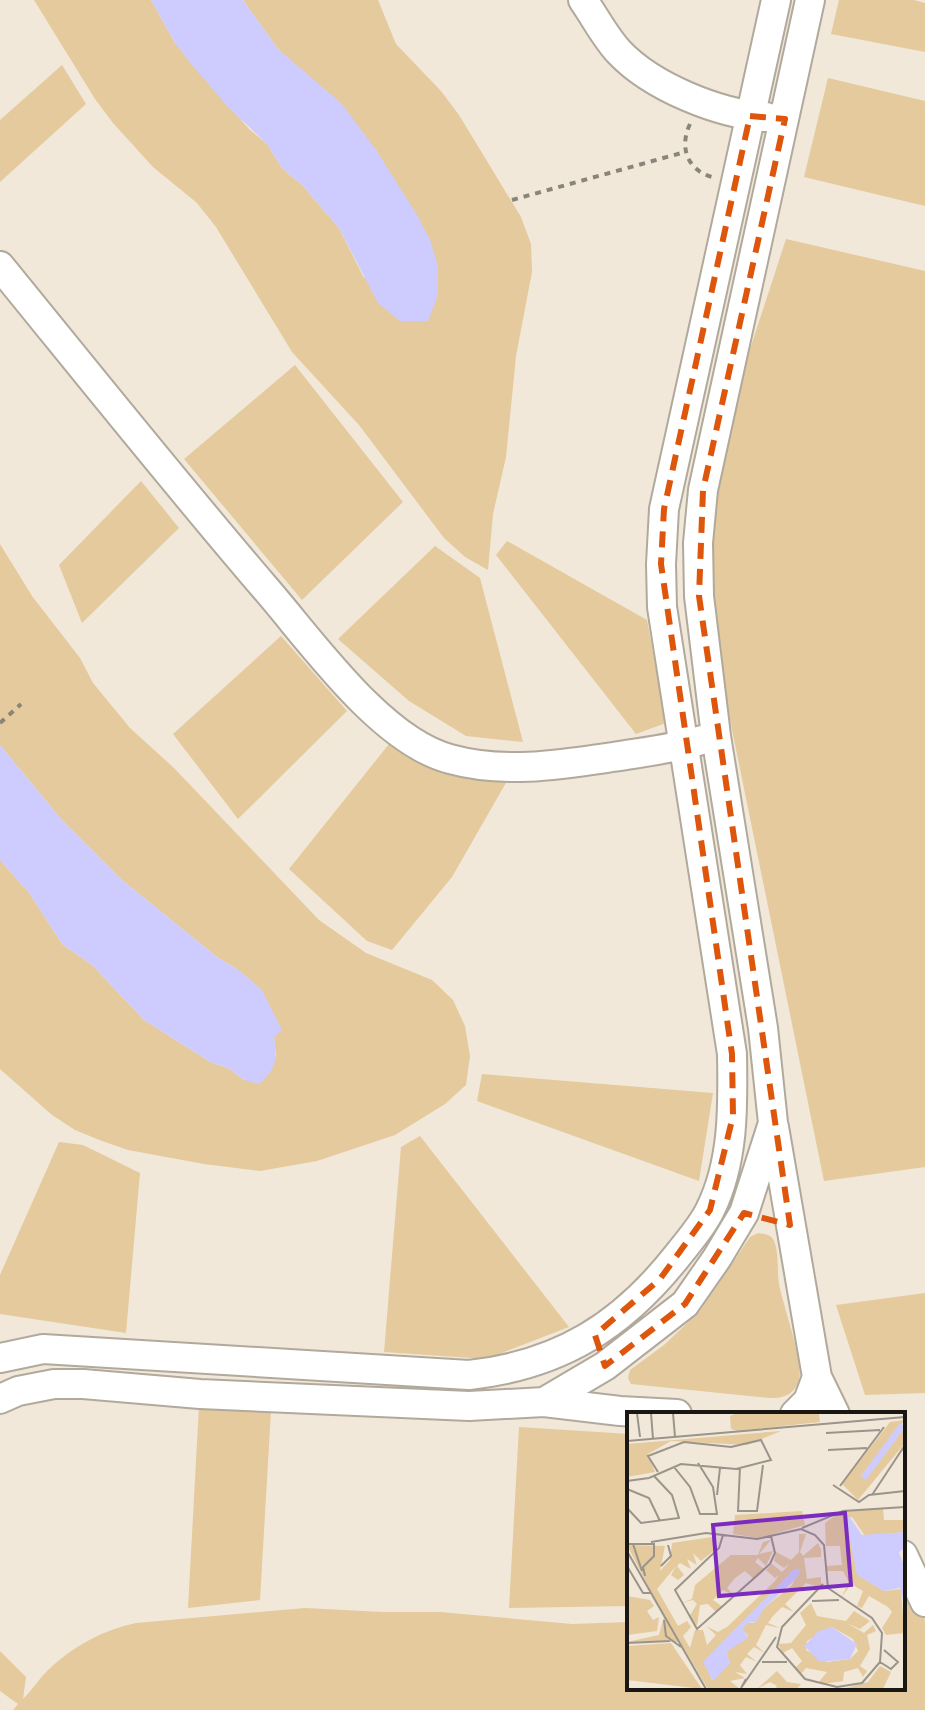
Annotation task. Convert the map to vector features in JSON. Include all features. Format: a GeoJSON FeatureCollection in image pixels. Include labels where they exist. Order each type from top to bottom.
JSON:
{"type":"FeatureCollection","features":[{"type":"Feature","properties":{"kind":"street"},"geometry":{"type":"LineString","coordinates":[[583,0],[618,50],[642,73],[667,87],[750,116],[785,119]]}},
{"type":"Feature","properties":{"kind":"street"},"geometry":{"type":"LineString","coordinates":[[0,1336],[43,1349],[469,1375],[507,1371],[552,1356],[595,1335],[629,1309],[660,1279],[710,1210],[725,1163],[733,1116],[732,1054],[662,607],[664,509],[776,0]]}},
{"type":"Feature","properties":{"kind":"street"},"geometry":{"type":"LineString","coordinates":[[810,0],[703,490],[698,543],[699,596],[716,736],[763,1028],[773,1123],[817,1377],[834,1412]]}},
{"type":"Feature","properties":{"kind":"street"},"geometry":{"type":"LineString","coordinates":[[0,266],[205,518],[356,692],[401,734],[448,759],[496,766],[545,767],[683,745],[716,736]]}},
{"type":"Feature","properties":{"kind":"street"},"geometry":{"type":"LineString","coordinates":[[544,1402],[605,1366],[685,1304],[744,1213],[773,1123]]}},
{"type":"Feature","properties":{"kind":"street"},"geometry":{"type":"LineString","coordinates":[[710,1210],[744,1213],[790,1225]]}},
{"type":"Feature","properties":{"kind":"street"},"geometry":{"type":"LineString","coordinates":[[595,1335],[620,1411]]}},
{"type":"Feature","properties":{"kind":"street"},"geometry":{"type":"LineString","coordinates":[[0,1358],[43,1349]]}},
{"type":"Feature","properties":{"kind":"street"},"geometry":{"type":"LineString","coordinates":[[797,1412],[808,1401],[817,1377]]}},
{"type":"Feature","properties":{"kind":"street"},"geometry":{"type":"LineString","coordinates":[[0,1399],[18,1391],[54,1384],[83,1384],[200,1394],[469,1406],[544,1402],[639,1412]]}},
{"type":"Feature","properties":{"kind":"street"},"geometry":{"type":"LineString","coordinates":[[905,1559],[925,1602]]}},
{"type":"Feature","properties":{"kind":"path"},"geometry":{"type":"LineString","coordinates":[[702,100],[687,129],[685,152],[697,170],[707,176]]}},
{"type":"Feature","properties":{"kind":"path"},"geometry":{"type":"LineString","coordinates":[[512,200],[685,152]]}},
{"type":"Feature","properties":{"kind":"path"},"geometry":{"type":"LineString","coordinates":[[0,723],[21,704]]}},
{"type":"Feature","properties":{"kind":"highlighted area"},"geometry":{"type":"Polygon","coordinates":[[[750,116],[785,119],[703,490],[699,596],[790,1225],[744,1213],[685,1304],[605,1366],[595,1335],[660,1279],[710,1210],[733,1116],[732,1054],[661,564],[664,509],[750,116]]]}},
{"type":"Feature","properties":{"kind":"shaded area"},"geometry":{"type":"Polygon","coordinates":[[[34,0],[151,0],[175,43],[249,129],[267,144],[282,168],[303,186],[339,228],[364,278],[430,240],[376,150],[278,49],[243,0],[378,0],[396,44],[441,91],[459,115],[521,217],[531,244],[532,272],[516,356],[506,457],[493,514],[488,570],[465,557],[444,538],[359,425],[292,352],[216,227],[197,203],[153,167],[113,123],[34,0]]]}},
{"type":"Feature","properties":{"kind":"shaded area"},"geometry":{"type":"Polygon","coordinates":[[[839,0],[914,0],[925,3],[925,52],[831,34],[839,0]]]}},
{"type":"Feature","properties":{"kind":"shaded area"},"geometry":{"type":"Polygon","coordinates":[[[62,65],[86,104],[0,182],[0,120],[62,65]]]}},
{"type":"Feature","properties":{"kind":"shaded area"},"geometry":{"type":"Polygon","coordinates":[[[828,78],[925,101],[925,206],[804,177],[828,78]]]}},
{"type":"Feature","properties":{"kind":"shaded area"},"geometry":{"type":"Polygon","coordinates":[[[786,239],[925,271],[925,1167],[824,1181],[728,710],[710,600],[710,510],[734,398],[786,239]]]}},
{"type":"Feature","properties":{"kind":"shaded area"},"geometry":{"type":"Polygon","coordinates":[[[295,365],[403,502],[302,600],[184,459],[295,365]]]}},
{"type":"Feature","properties":{"kind":"shaded area"},"geometry":{"type":"Polygon","coordinates":[[[141,481],[179,528],[82,623],[59,565],[141,481]]]}},
{"type":"Feature","properties":{"kind":"shaded area"},"geometry":{"type":"Polygon","coordinates":[[[507,541],[647,620],[666,723],[636,734],[496,555],[507,541]]]}},
{"type":"Feature","properties":{"kind":"shaded area"},"geometry":{"type":"Polygon","coordinates":[[[0,544],[32,596],[80,658],[93,683],[130,728],[174,768],[319,920],[366,953],[432,980],[453,1000],[465,1026],[470,1056],[466,1085],[445,1104],[395,1135],[317,1161],[260,1171],[128,1150],[102,1141],[75,1130],[52,1115],[0,1069],[0,860],[30,894],[62,944],[92,965],[144,1020],[244,1080],[276,1056],[274,1037],[240,971],[217,957],[122,880],[61,819],[0,745],[0,544]]]}},
{"type":"Feature","properties":{"kind":"shaded area"},"geometry":{"type":"Polygon","coordinates":[[[435,546],[480,578],[523,742],[466,736],[409,701],[338,639],[435,546]]]}},
{"type":"Feature","properties":{"kind":"shaded area"},"geometry":{"type":"Polygon","coordinates":[[[281,636],[347,711],[238,819],[173,734],[281,636]]]}},
{"type":"Feature","properties":{"kind":"shaded area"},"geometry":{"type":"Polygon","coordinates":[[[389,744],[507,781],[452,877],[392,950],[367,941],[289,869],[389,744]]]}},
{"type":"Feature","properties":{"kind":"shaded area"},"geometry":{"type":"Polygon","coordinates":[[[482,1074],[713,1093],[699,1181],[477,1101],[482,1074]]]}},
{"type":"Feature","properties":{"kind":"shaded area"},"geometry":{"type":"Polygon","coordinates":[[[420,1136],[569,1327],[486,1359],[384,1352],[401,1147],[420,1136]]]}},
{"type":"Feature","properties":{"kind":"shaded area"},"geometry":{"type":"Polygon","coordinates":[[[59,1142],[83,1145],[140,1173],[126,1333],[0,1314],[0,1275],[59,1142]]]}},
{"type":"Feature","properties":{"kind":"shaded area"},"geometry":{"type":"Polygon","coordinates":[[[758,1233],[771,1237],[776,1245],[779,1284],[799,1360],[799,1380],[795,1389],[779,1398],[770,1398],[631,1384],[628,1378],[630,1370],[664,1345],[700,1311],[750,1237],[758,1233]]]}},
{"type":"Feature","properties":{"kind":"shaded area"},"geometry":{"type":"Polygon","coordinates":[[[925,1293],[925,1393],[865,1395],[836,1305],[925,1293]]]}},
{"type":"Feature","properties":{"kind":"shaded area"},"geometry":{"type":"Polygon","coordinates":[[[199,1406],[271,1411],[260,1600],[188,1608],[199,1406]]]}},
{"type":"Feature","properties":{"kind":"shaded area"},"geometry":{"type":"Polygon","coordinates":[[[519,1427],[627,1434],[627,1606],[509,1608],[519,1427]]]}},
{"type":"Feature","properties":{"kind":"shaded area"},"geometry":{"type":"Polygon","coordinates":[[[905,1583],[925,1620],[925,1710],[13,1710],[18,1704],[0,1691],[0,1651],[26,1677],[23,1699],[48,1670],[78,1646],[136,1623],[305,1608],[440,1612],[572,1624],[627,1622],[627,1690],[905,1690],[905,1583]]]}},
{"type":"Feature","properties":{"kind":"water"},"geometry":{"type":"Polygon","coordinates":[[[151,0],[243,0],[278,49],[342,104],[376,150],[430,240],[438,266],[438,295],[428,321],[400,321],[378,303],[339,228],[303,186],[282,168],[267,144],[228,107],[192,65],[175,43],[151,0]]]}},
{"type":"Feature","properties":{"kind":"water"},"geometry":{"type":"Polygon","coordinates":[[[0,745],[61,819],[122,880],[262,990],[282,1030],[274,1037],[272,1068],[259,1084],[244,1080],[228,1068],[212,1063],[144,1020],[92,965],[62,944],[30,894],[0,860],[0,745]]]}}]}
